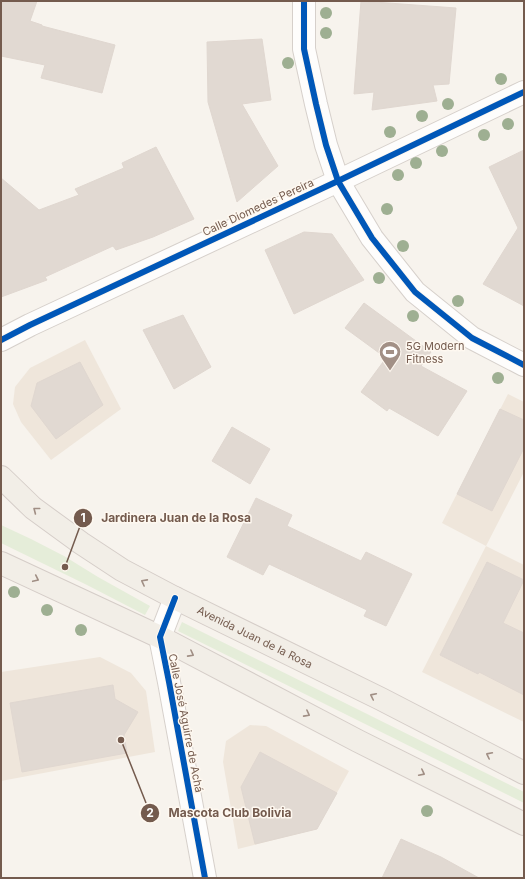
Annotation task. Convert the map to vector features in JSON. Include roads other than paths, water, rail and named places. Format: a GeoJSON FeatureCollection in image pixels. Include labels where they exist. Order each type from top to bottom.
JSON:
{"type":"FeatureCollection","features":[{"type":"Feature","properties":{"kind":"main road","name":"Avenida Juan de la Rosa"},"geometry":{"type":"LineString","coordinates":[[1,477],[33,508],[81,543],[122,570],[175,598],[381,699],[524,773]]}},
{"type":"Feature","properties":{"kind":"main road"},"geometry":{"type":"LineString","coordinates":[[1,563],[160,637],[358,741],[524,824]]}},
{"type":"Feature","properties":{"kind":"street"},"geometry":{"type":"LineString","coordinates":[[304,1],[304,48],[326,145],[338,181],[372,238],[415,292],[472,338],[524,365]]}},
{"type":"Feature","properties":{"kind":"street","name":"Calle Diomedes Pereira"},"geometry":{"type":"LineString","coordinates":[[1,340],[524,92]]}},
{"type":"Feature","properties":{"kind":"street"},"geometry":{"type":"LineString","coordinates":[[160,637],[175,598]]}},
{"type":"Feature","properties":{"kind":"street","name":"Calle José Aguirre de Achá"},"geometry":{"type":"LineString","coordinates":[[160,637],[205,878]]}},
{"type":"Feature","properties":{"kind":"place","name":"5G Modern Fitness"},"geometry":{"type":"Point","coordinates":[390,372]}},
{"type":"Feature","properties":{"kind":"place","name":"Jardinera Juan de la Rosa"},"geometry":{"type":"Point","coordinates":[65,567]}},
{"type":"Feature","properties":{"kind":"place","name":"Mascota Club Bolivia"},"geometry":{"type":"Point","coordinates":[121,740]}}]}
